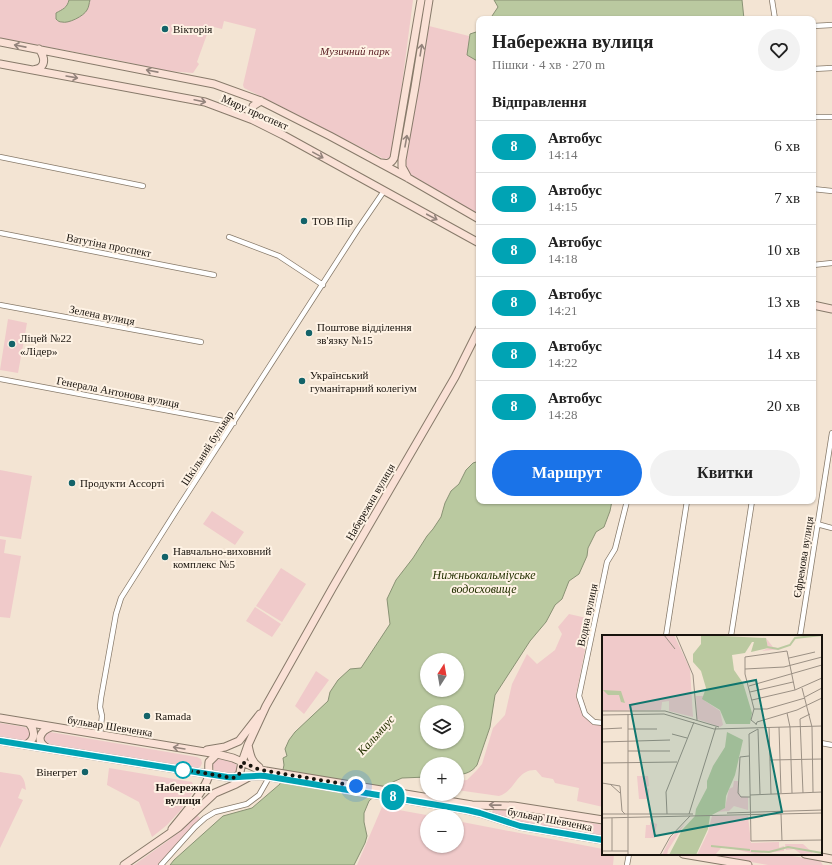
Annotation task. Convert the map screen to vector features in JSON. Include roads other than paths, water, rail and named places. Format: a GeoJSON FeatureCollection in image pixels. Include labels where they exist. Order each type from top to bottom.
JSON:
{"type":"FeatureCollection","features":[{"type":"Feature","properties":{"kind":"main road"},"geometry":{"type":"LineString","coordinates":[[381,163],[388,164],[393,161],[394,158],[421,0]]}},
{"type":"Feature","properties":{"kind":"main road"},"geometry":{"type":"LineString","coordinates":[[408,178],[402,167],[402,160],[429,0]]}},
{"type":"Feature","properties":{"kind":"main road","name":"Миру проспект"},"geometry":{"type":"LineString","coordinates":[[0,42],[214,84],[261,100],[381,163],[476,217]]}},
{"type":"Feature","properties":{"kind":"main road"},"geometry":{"type":"LineString","coordinates":[[34,70],[41,67],[43,62],[43,54],[39,49]]}},
{"type":"Feature","properties":{"kind":"main road","name":"Миру проспект"},"geometry":{"type":"LineString","coordinates":[[0,64],[205,102],[253,120],[476,241]]}},
{"type":"Feature","properties":{"kind":"main road"},"geometry":{"type":"LineString","coordinates":[[253,120],[253,106],[261,100]]}},
{"type":"Feature","properties":{"kind":"main road"},"geometry":{"type":"LineString","coordinates":[[816,306],[832,309]]}},
{"type":"Feature","properties":{"kind":"main road","name":"Набережна вулиця"},"geometry":{"type":"LineString","coordinates":[[242,762],[266,706],[455,377],[476,335]]}},
{"type":"Feature","properties":{"kind":"main road","name":"Набережна вулиця"},"geometry":{"type":"LineString","coordinates":[[200,751],[225,747],[239,741],[266,706]]}},
{"type":"Feature","properties":{"kind":"main road","name":"бульвар Шевченка"},"geometry":{"type":"LineString","coordinates":[[0,718],[217,754],[233,758],[258,769],[266,776]]}},
{"type":"Feature","properties":{"kind":"main road"},"geometry":{"type":"LineString","coordinates":[[25,745],[30,742],[34,736],[34,730],[29,723]]}},
{"type":"Feature","properties":{"kind":"main road"},"geometry":{"type":"LineString","coordinates":[[47,748],[41,743],[41,737],[46,729],[51,727]]}},
{"type":"Feature","properties":{"kind":"main road","name":"бульвар Шевченка"},"geometry":{"type":"LineString","coordinates":[[0,741],[233,778],[266,776],[416,799],[472,805],[514,806],[602,820]]}},
{"type":"Feature","properties":{"kind":"main road"},"geometry":{"type":"LineString","coordinates":[[248,745],[253,762],[266,776]]}},
{"type":"Feature","properties":{"kind":"main road"},"geometry":{"type":"LineString","coordinates":[[168,834],[208,779],[209,762],[217,754]]}},
{"type":"Feature","properties":{"kind":"main road"},"geometry":{"type":"LineString","coordinates":[[233,778],[239,775],[242,762]]}},
{"type":"Feature","properties":{"kind":"main road"},"geometry":{"type":"LineString","coordinates":[[144,764],[151,768],[195,776],[201,780],[201,790]]}},
{"type":"Feature","properties":{"kind":"main road"},"geometry":{"type":"LineString","coordinates":[[124,865],[183,823],[215,793],[250,776]]}},
{"type":"Feature","properties":{"kind":"main road","name":"бульвар Шевченка"},"geometry":{"type":"LineString","coordinates":[[416,799],[480,813],[520,826],[602,840]]}},
{"type":"Feature","properties":{"kind":"main road"},"geometry":{"type":"LineString","coordinates":[[689,855],[748,865]]}},
{"type":"Feature","properties":{"kind":"main road"},"geometry":{"type":"LineString","coordinates":[[808,855],[829,861]]}},
{"type":"Feature","properties":{"kind":"street"},"geometry":{"type":"LineString","coordinates":[[772,0],[775,16]]}},
{"type":"Feature","properties":{"kind":"street"},"geometry":{"type":"LineString","coordinates":[[816,26],[832,25]]}},
{"type":"Feature","properties":{"kind":"street"},"geometry":{"type":"LineString","coordinates":[[816,69],[832,68]]}},
{"type":"Feature","properties":{"kind":"street"},"geometry":{"type":"LineString","coordinates":[[816,117],[832,117]]}},
{"type":"Feature","properties":{"kind":"street"},"geometry":{"type":"LineString","coordinates":[[0,157],[143,186]]}},
{"type":"Feature","properties":{"kind":"street"},"geometry":{"type":"LineString","coordinates":[[816,188],[832,191]]}},
{"type":"Feature","properties":{"kind":"street","name":"Шкільний бульвар"},"geometry":{"type":"LineString","coordinates":[[100,735],[102,716],[100,707],[101,698],[116,614],[121,598],[358,229],[384,191]]}},
{"type":"Feature","properties":{"kind":"street","name":"Ватутіна проспект"},"geometry":{"type":"LineString","coordinates":[[0,233],[214,274]]}},
{"type":"Feature","properties":{"kind":"street"},"geometry":{"type":"LineString","coordinates":[[229,237],[279,256],[323,285]]}},
{"type":"Feature","properties":{"kind":"street"},"geometry":{"type":"LineString","coordinates":[[816,265],[832,263]]}},
{"type":"Feature","properties":{"kind":"street","name":"Зелена вулиця"},"geometry":{"type":"LineString","coordinates":[[0,305],[201,342]]}},
{"type":"Feature","properties":{"kind":"street","name":"Генерала Антонова вулиця"},"geometry":{"type":"LineString","coordinates":[[0,379],[234,423]]}},
{"type":"Feature","properties":{"kind":"street","name":"Єфремова вулиця"},"geometry":{"type":"LineString","coordinates":[[800,635],[832,433]]}},
{"type":"Feature","properties":{"kind":"street","name":"Водна вулиця"},"geometry":{"type":"LineString","coordinates":[[602,724],[594,722],[585,714],[579,696],[607,562],[615,549],[626,504]]}},
{"type":"Feature","properties":{"kind":"street"},"geometry":{"type":"LineString","coordinates":[[666,635],[687,504]]}},
{"type":"Feature","properties":{"kind":"street"},"geometry":{"type":"LineString","coordinates":[[731,635],[752,504]]}},
{"type":"Feature","properties":{"kind":"street"},"geometry":{"type":"LineString","coordinates":[[818,524],[832,528]]}},
{"type":"Feature","properties":{"kind":"street"},"geometry":{"type":"LineString","coordinates":[[822,743],[832,745]]}},
{"type":"Feature","properties":{"kind":"street"},"geometry":{"type":"LineString","coordinates":[[161,865],[205,818],[215,812],[247,804],[259,795],[266,776]]}},
{"type":"Feature","properties":{"kind":"street"},"geometry":{"type":"LineString","coordinates":[[627,865],[629,855]]}},
{"type":"Feature","properties":{"kind":"water"},"geometry":{"type":"Polygon","coordinates":[[[69,0],[90,0],[88,9],[83,15],[76,19],[68,22],[59,22],[56,19],[56,13],[66,7],[69,0]]]}},
{"type":"Feature","properties":{"kind":"water"},"geometry":{"type":"Polygon","coordinates":[[[494,0],[742,0],[744,16],[492,16],[498,7],[494,0]]]}},
{"type":"Feature","properties":{"kind":"water"},"geometry":{"type":"Polygon","coordinates":[[[476,32],[476,60],[467,55],[470,34],[476,32]]]}},
{"type":"Feature","properties":{"kind":"water","name":"Нижньокальміуське водосховище"},"geometry":{"type":"Polygon","coordinates":[[[476,462],[476,504],[611,504],[604,527],[596,532],[588,548],[587,556],[579,574],[569,581],[562,599],[555,605],[546,622],[530,641],[495,695],[490,727],[477,765],[464,774],[464,757],[420,757],[420,777],[402,778],[387,785],[369,801],[364,813],[367,836],[354,865],[170,865],[223,816],[252,808],[280,784],[284,765],[283,758],[287,756],[285,749],[289,740],[295,732],[328,701],[330,692],[338,680],[350,669],[361,668],[390,624],[387,599],[396,580],[441,517],[445,503],[451,491],[459,484],[466,470],[476,462]]]}},
{"type":"Feature","properties":{"kind":"place","name":"Вікторія"},"geometry":{"type":"Point","coordinates":[165,29]}},
{"type":"Feature","properties":{"kind":"place","name":"ТОВ Пір"},"geometry":{"type":"Point","coordinates":[304,221]}},
{"type":"Feature","properties":{"kind":"place","name":"Поштове відділення зв'язку №15"},"geometry":{"type":"Point","coordinates":[309,333]}},
{"type":"Feature","properties":{"kind":"place","name":"Ліцей №22 «Лідер»"},"geometry":{"type":"Point","coordinates":[12,344]}},
{"type":"Feature","properties":{"kind":"place","name":"Український гуманітарний колегіум"},"geometry":{"type":"Point","coordinates":[302,381]}},
{"type":"Feature","properties":{"kind":"place","name":"Продукти Ассорті"},"geometry":{"type":"Point","coordinates":[72,483]}},
{"type":"Feature","properties":{"kind":"place","name":"Навчально-виховний комплекс №5"},"geometry":{"type":"Point","coordinates":[165,557]}},
{"type":"Feature","properties":{"kind":"place","name":"Ramada"},"geometry":{"type":"Point","coordinates":[147,716]}},
{"type":"Feature","properties":{"kind":"place","name":"Набережна вулиця"},"geometry":{"type":"Point","coordinates":[183,770]}},
{"type":"Feature","properties":{"kind":"place","name":"Вінегрет"},"geometry":{"type":"Point","coordinates":[85,772]}},
{"type":"Feature","properties":{"kind":"park label","name":"Музичний парк"},"geometry":{"type":"Point","coordinates":[355,51]}},
{"type":"Feature","properties":{"kind":"water label","name":"Кальмиус"},"geometry":{"type":"Point","coordinates":[376,735]}}]}
